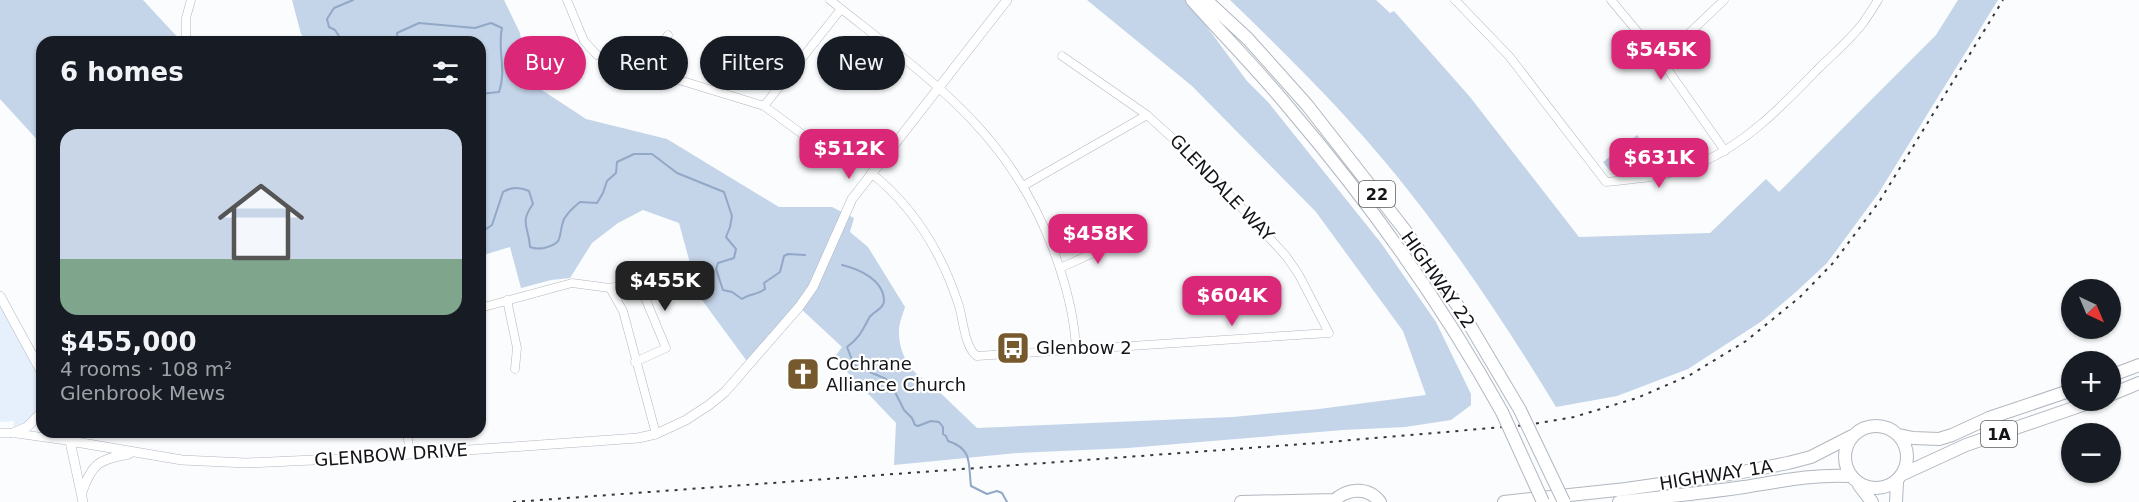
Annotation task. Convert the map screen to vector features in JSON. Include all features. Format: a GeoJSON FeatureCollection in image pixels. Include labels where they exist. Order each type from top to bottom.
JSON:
{"type":"FeatureCollection","features":[{"type":"Feature","properties":{"kind":"main road","name":"HIGHWAY 22"},"geometry":{"type":"LineString","coordinates":[[1192,0],[1289,107],[1364,201],[1439,305],[1502,411],[1543,502]]}},
{"type":"Feature","properties":{"kind":"main road","name":"HIGHWAY 22"},"geometry":{"type":"LineString","coordinates":[[1206,0],[1248,39],[1307,105],[1397,221],[1462,312],[1520,410],[1564,502]]}},
{"type":"Feature","properties":{"kind":"main road"},"geometry":{"type":"LineString","coordinates":[[2121,371],[2139,365]]}},
{"type":"Feature","properties":{"kind":"main road"},"geometry":{"type":"LineString","coordinates":[[2121,390],[2139,383]]}},
{"type":"Feature","properties":{"kind":"main road","name":"1A"},"geometry":{"type":"LineString","coordinates":[[1899,435],[1939,439],[1989,418],[2061,394]]}},
{"type":"Feature","properties":{"kind":"main road","name":"1A"},"geometry":{"type":"LineString","coordinates":[[1900,478],[1966,446],[2066,411]]}},
{"type":"Feature","properties":{"kind":"main road"},"geometry":{"type":"LineString","coordinates":[[1872,502],[1854,479],[1845,459],[1846,450],[1852,436],[1863,428],[1882,426],[1899,435],[1908,454],[1907,464],[1900,478],[1896,502]]}},
{"type":"Feature","properties":{"kind":"main road","name":"HIGHWAY 1A"},"geometry":{"type":"LineString","coordinates":[[1504,502],[1691,481],[1747,471],[1810,457],[1852,436]]}},
{"type":"Feature","properties":{"kind":"main road","name":"HIGHWAY 1A"},"geometry":{"type":"LineString","coordinates":[[1619,502],[1746,487],[1806,476],[1832,474],[1854,479]]}},
{"type":"Feature","properties":{"kind":"main road"},"geometry":{"type":"LineString","coordinates":[[1854,479],[1866,487],[1877,489],[1887,487],[1900,478]]}},
{"type":"Feature","properties":{"kind":"main road"},"geometry":{"type":"LineString","coordinates":[[1241,502],[1334,501],[1342,494],[1360,490],[1380,501]]}},
{"type":"Feature","properties":{"kind":"street"},"geometry":{"type":"LineString","coordinates":[[186,36],[186,18],[191,0]]}},
{"type":"Feature","properties":{"kind":"street"},"geometry":{"type":"LineString","coordinates":[[567,0],[584,41],[598,54]]}},
{"type":"Feature","properties":{"kind":"street"},"geometry":{"type":"LineString","coordinates":[[830,0],[939,87],[967,113],[989,138],[1023,186],[1042,222],[1060,268],[1072,317],[1076,351]]}},
{"type":"Feature","properties":{"kind":"street"},"geometry":{"type":"LineString","coordinates":[[1455,0],[1509,56],[1606,182],[1638,180],[1669,174],[1699,164],[1725,151],[1756,128],[1803,85],[1862,24],[1878,0]]}},
{"type":"Feature","properties":{"kind":"street"},"geometry":{"type":"LineString","coordinates":[[1611,0],[1661,60],[1725,151]]}},
{"type":"Feature","properties":{"kind":"street"},"geometry":{"type":"LineString","coordinates":[[1661,60],[1724,0]]}},
{"type":"Feature","properties":{"kind":"street","name":"GLENBOW DRIVE"},"geometry":{"type":"LineString","coordinates":[[78,438],[182,460],[246,464],[638,438],[656,434],[686,420],[725,392],[799,307],[813,287],[852,199],[1007,2]]}},
{"type":"Feature","properties":{"kind":"street"},"geometry":{"type":"LineString","coordinates":[[764,106],[841,9]]}},
{"type":"Feature","properties":{"kind":"street"},"geometry":{"type":"LineString","coordinates":[[1023,186],[1148,115],[1062,56]]}},
{"type":"Feature","properties":{"kind":"street"},"geometry":{"type":"LineString","coordinates":[[688,82],[764,106],[802,135]]}},
{"type":"Feature","properties":{"kind":"street","name":"GLENDALE WAY"},"geometry":{"type":"LineString","coordinates":[[871,173],[903,201],[933,245],[952,286],[971,353],[982,357],[1329,333],[1299,275],[1286,256],[1203,166],[1148,115]]}},
{"type":"Feature","properties":{"kind":"street"},"geometry":{"type":"LineString","coordinates":[[1060,268],[1111,245],[1132,244]]}},
{"type":"Feature","properties":{"kind":"street"},"geometry":{"type":"LineString","coordinates":[[486,306],[572,283],[610,288],[638,281],[666,348],[635,362]]}},
{"type":"Feature","properties":{"kind":"street"},"geometry":{"type":"LineString","coordinates":[[610,288],[623,311],[656,434]]}},
{"type":"Feature","properties":{"kind":"street"},"geometry":{"type":"LineString","coordinates":[[0,296],[36,362]]}},
{"type":"Feature","properties":{"kind":"street"},"geometry":{"type":"LineString","coordinates":[[507,300],[517,348],[514,369]]}},
{"type":"Feature","properties":{"kind":"street"},"geometry":{"type":"LineString","coordinates":[[13,433],[27,427],[36,418]]}},
{"type":"Feature","properties":{"kind":"street"},"geometry":{"type":"LineString","coordinates":[[0,433],[36,434]]}},
{"type":"Feature","properties":{"kind":"street"},"geometry":{"type":"LineString","coordinates":[[69,438],[83,502]]}},
{"type":"Feature","properties":{"kind":"street"},"geometry":{"type":"LineString","coordinates":[[408,438],[410,454]]}},
{"type":"Feature","properties":{"kind":"street"},"geometry":{"type":"LineString","coordinates":[[82,492],[89,473],[102,460],[137,452]]}},
{"type":"Feature","properties":{"kind":"shaded area"},"geometry":{"type":"Polygon","coordinates":[[[0,0],[143,0],[176,36],[36,36],[36,138],[0,99],[0,0]]]}},
{"type":"Feature","properties":{"kind":"shaded area"},"geometry":{"type":"Polygon","coordinates":[[[292,0],[504,0],[520,36],[504,36],[504,90],[542,90],[586,119],[667,139],[779,207],[832,207],[854,218],[850,232],[868,247],[905,307],[900,321],[899,338],[906,361],[916,373],[929,382],[977,428],[1233,417],[1426,395],[1403,331],[1316,212],[1192,86],[1087,0],[1187,0],[1247,81],[1268,102],[1381,243],[1436,322],[1471,394],[1471,405],[1451,420],[1405,427],[1128,448],[1017,453],[894,465],[896,423],[834,358],[842,347],[799,307],[749,364],[699,296],[679,223],[643,210],[618,223],[592,243],[570,278],[551,280],[521,288],[510,247],[486,254],[486,36],[303,36],[292,0]]]}},
{"type":"Feature","properties":{"kind":"shaded area"},"geometry":{"type":"Polygon","coordinates":[[[1230,0],[1376,0],[1390,13],[1394,11],[1470,97],[1579,237],[1710,233],[1766,179],[1779,192],[1936,35],[1958,0],[1998,0],[1878,194],[1827,263],[1797,291],[1762,321],[1688,369],[1617,396],[1556,407],[1480,288],[1396,175],[1336,106],[1230,0]]]}},
{"type":"Feature","properties":{"kind":"shaded area"},"geometry":{"type":"Polygon","coordinates":[[[1637,135],[1663,167],[1622,173],[1610,171],[1603,162],[1637,135]]]}},
{"type":"Feature","properties":{"kind":"shaded area"},"geometry":{"type":"Polygon","coordinates":[[[0,296],[36,362],[36,415],[13,433],[14,421],[0,422],[0,296]]]}},
{"type":"Feature","properties":{"kind":"waterway"},"geometry":{"type":"LineString","coordinates":[[339,36],[329,27],[327,19],[334,8],[353,0]]}},
{"type":"Feature","properties":{"kind":"waterway"},"geometry":{"type":"LineString","coordinates":[[397,36],[397,33],[419,23],[475,28],[491,23],[502,28],[501,84],[499,92],[486,93]]}},
{"type":"Feature","properties":{"kind":"waterway"},"geometry":{"type":"LineString","coordinates":[[486,229],[492,225],[503,192],[512,188],[522,189],[529,191],[533,204],[526,216],[530,247],[538,249],[551,246],[560,238],[564,219],[569,212],[580,202],[597,203],[607,181],[616,173],[617,162],[634,154],[652,154],[677,173],[724,192],[732,216],[726,237],[736,249],[734,258],[718,263],[716,269],[723,290],[732,292],[742,299],[759,292],[765,289],[764,283],[780,272],[784,256],[788,254],[805,255]]}},
{"type":"Feature","properties":{"kind":"waterway"},"geometry":{"type":"LineString","coordinates":[[842,265],[856,269],[875,281],[880,287],[884,301],[858,337],[847,347],[854,365],[886,379],[915,425],[931,421],[939,422],[948,441],[962,448],[968,458],[971,486],[987,494],[997,491],[1002,493],[1007,502]]}},
{"type":"Feature","properties":{"kind":"railway"},"geometry":{"type":"LineString","coordinates":[[513,502],[1317,443],[1527,425],[1574,417],[1637,398],[1690,375],[1746,341],[1800,297],[1834,262],[1879,202],[2003,0]]}},
{"type":"Feature","properties":{"kind":"place","name":"Glenbow 2"},"geometry":{"type":"Point","coordinates":[1013,348]}},
{"type":"Feature","properties":{"kind":"place","name":"Cochrane Alliance Church"},"geometry":{"type":"Point","coordinates":[803,374]}}]}
